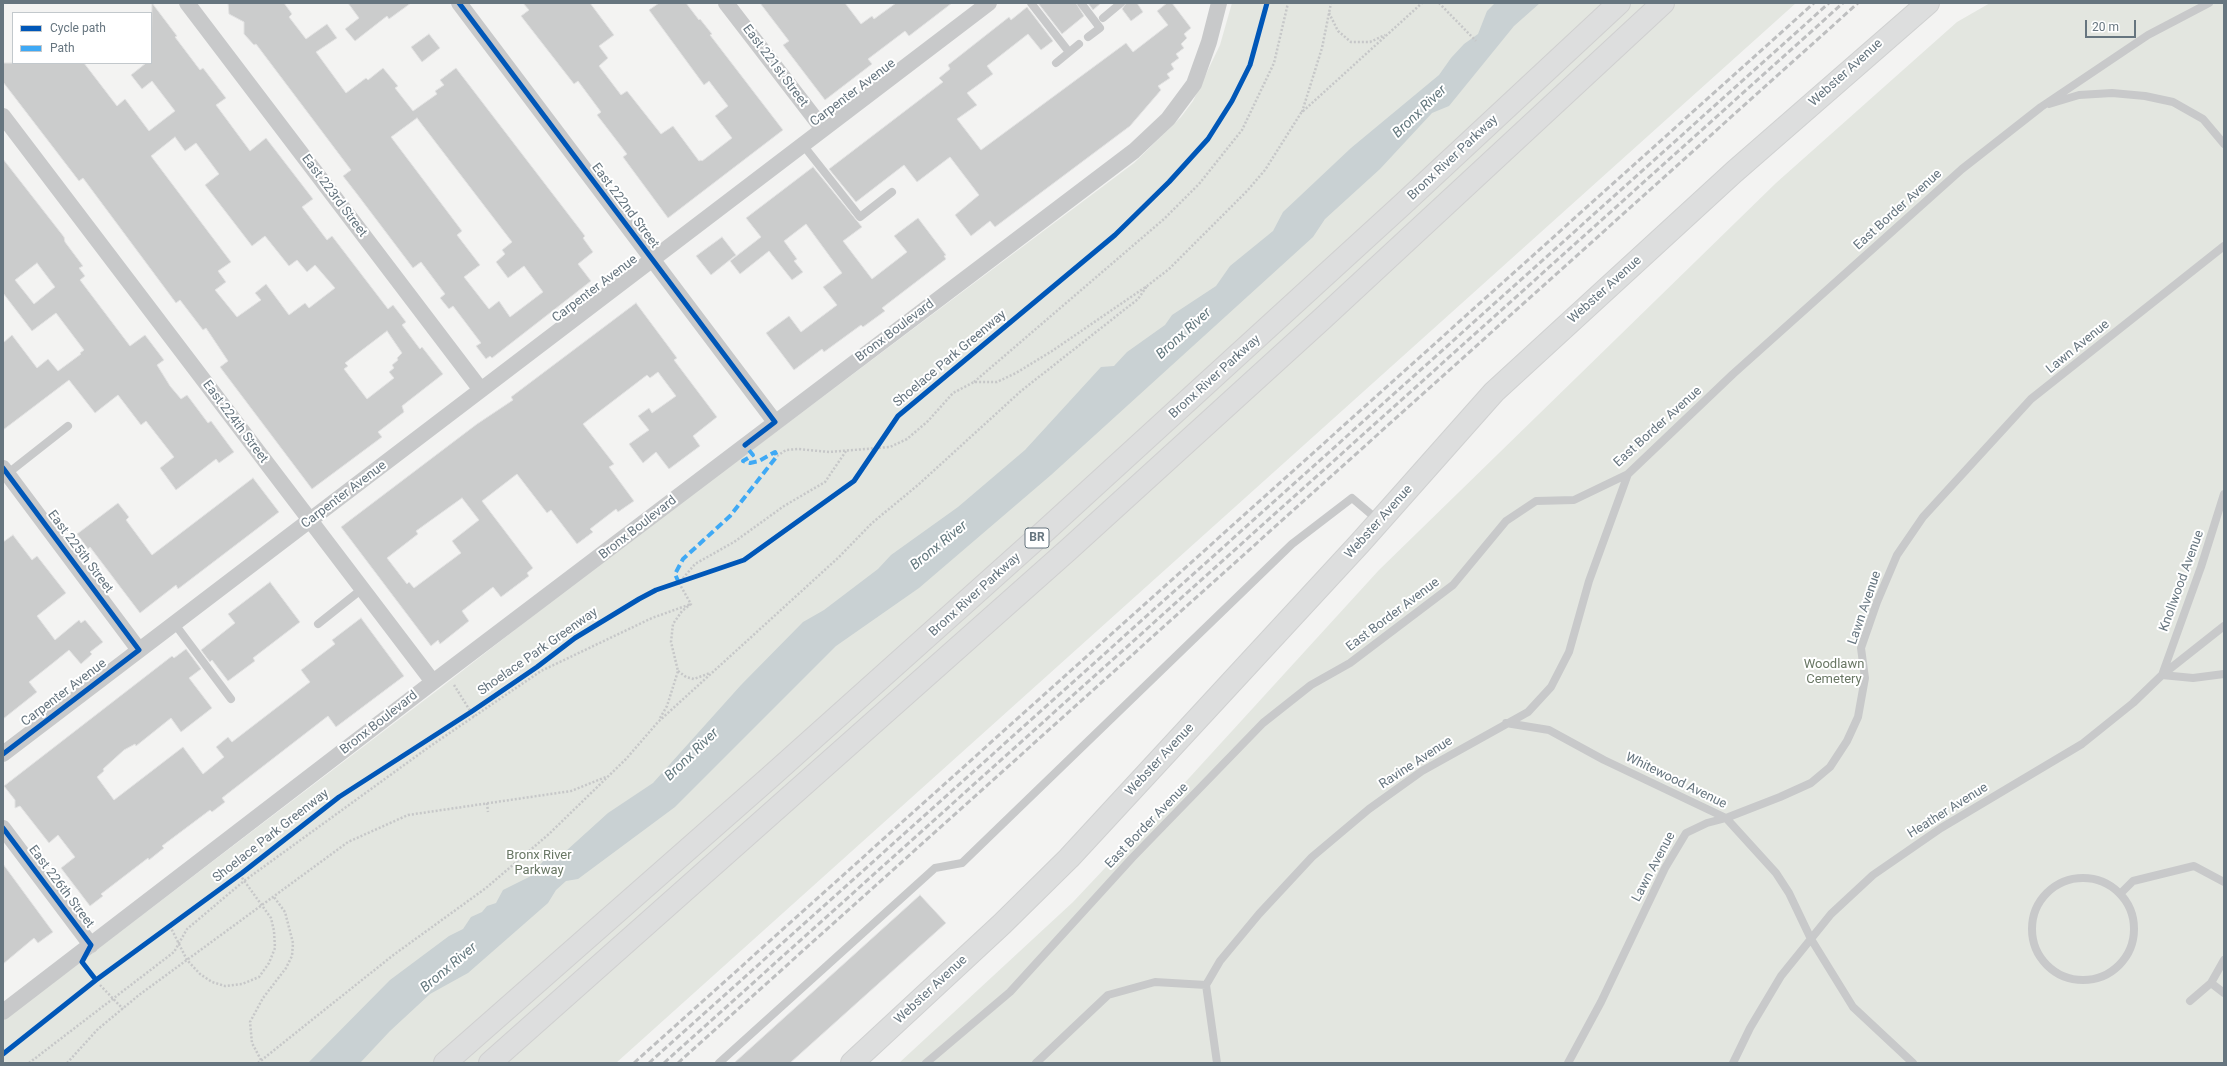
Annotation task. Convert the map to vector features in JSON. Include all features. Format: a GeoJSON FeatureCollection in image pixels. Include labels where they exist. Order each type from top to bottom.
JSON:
{"type":"FeatureCollection","features":[{"type":"Feature","properties":{"kind":"main road","name":"Bronx River Parkway"},"geometry":{"type":"LineString","coordinates":[[445,1063],[1028,547],[1313,287],[1619,3]]}},
{"type":"Feature","properties":{"kind":"main road","name":"BR"},"geometry":{"type":"LineString","coordinates":[[490,1063],[1051,566],[1328,314],[1663,3]]}},
{"type":"Feature","properties":{"kind":"main road","name":"Webster Avenue"},"geometry":{"type":"LineString","coordinates":[[852,1063],[1002,924],[1070,858],[1379,522],[1494,392],[1734,172],[1928,3]]}},
{"type":"Feature","properties":{"kind":"street","name":"East 223rd Street"},"geometry":{"type":"LineString","coordinates":[[187,3],[481,390]]}},
{"type":"Feature","properties":{"kind":"street","name":"East 222nd Street"},"geometry":{"type":"LineString","coordinates":[[459,3],[775,422]]}},
{"type":"Feature","properties":{"kind":"street","name":"East 221st Street"},"geometry":{"type":"LineString","coordinates":[[726,3],[823,129]]}},
{"type":"Feature","properties":{"kind":"street","name":"Carpenter Avenue"},"geometry":{"type":"LineString","coordinates":[[3,754],[989,3]]}},
{"type":"Feature","properties":{"kind":"street","name":"Bronx Boulevard"},"geometry":{"type":"LineString","coordinates":[[3,1012],[433,682],[1147,140],[1178,107],[1194,84],[1209,42],[1219,3]]}},
{"type":"Feature","properties":{"kind":"street","name":"East 224th Street"},"geometry":{"type":"LineString","coordinates":[[3,116],[433,682]]}},
{"type":"Feature","properties":{"kind":"street","name":"East 225th Street"},"geometry":{"type":"LineString","coordinates":[[5,471],[139,650]]}},
{"type":"Feature","properties":{"kind":"street","name":"East 226th Street"},"geometry":{"type":"LineString","coordinates":[[3,828],[91,945]]}},
{"type":"Feature","properties":{"kind":"lane"},"geometry":{"type":"LineString","coordinates":[[1031,3],[1069,52]]}},
{"type":"Feature","properties":{"kind":"lane"},"geometry":{"type":"LineString","coordinates":[[1081,3],[1100,28],[1088,37]]}},
{"type":"Feature","properties":{"kind":"lane","name":"East Border Avenue"},"geometry":{"type":"LineString","coordinates":[[926,1063],[1010,992],[1132,858],[1263,722],[1311,685],[1350,663],[1453,585],[1506,521],[1536,501],[1574,500],[1628,474],[1734,374],[1962,169],[2041,107],[2148,35],[2209,3]]}},
{"type":"Feature","properties":{"kind":"lane"},"geometry":{"type":"LineString","coordinates":[[1103,18],[1116,5]]}},
{"type":"Feature","properties":{"kind":"lane"},"geometry":{"type":"LineString","coordinates":[[1056,63],[1079,44]]}},
{"type":"Feature","properties":{"kind":"lane"},"geometry":{"type":"LineString","coordinates":[[2041,107],[2079,95],[2112,93],[2145,96],[2173,102],[2203,119],[2224,144]]}},
{"type":"Feature","properties":{"kind":"lane"},"geometry":{"type":"LineString","coordinates":[[803,145],[860,216],[892,192]]}},
{"type":"Feature","properties":{"kind":"lane","name":"Lawn Avenue"},"geometry":{"type":"LineString","coordinates":[[1568,1063],[1601,1002],[1665,868],[1686,833],[1707,823],[1726,818],[1780,798],[1811,783],[1830,768],[1847,741],[1858,717],[1865,678],[1861,648],[1877,602],[1898,555],[1923,517],[2031,399],[2224,246]]}},
{"type":"Feature","properties":{"kind":"lane"},"geometry":{"type":"LineString","coordinates":[[5,471],[68,426]]}},
{"type":"Feature","properties":{"kind":"lane","name":"Ravine Avenue"},"geometry":{"type":"LineString","coordinates":[[1206,985],[1220,961],[1259,914],[1312,857],[1369,809],[1422,771],[1528,712],[1551,687],[1569,652],[1589,581],[1628,474]]}},
{"type":"Feature","properties":{"kind":"lane","name":"Knollwood Avenue"},"geometry":{"type":"LineString","coordinates":[[2162,675],[2201,567],[2224,494]]}},
{"type":"Feature","properties":{"kind":"lane"},"geometry":{"type":"LineString","coordinates":[[719,1063],[935,868],[962,863],[1292,544],[1352,498],[1379,522]]}},
{"type":"Feature","properties":{"kind":"lane"},"geometry":{"type":"LineString","coordinates":[[318,624],[362,589]]}},
{"type":"Feature","properties":{"kind":"lane"},"geometry":{"type":"LineString","coordinates":[[174,623],[231,700]]}},
{"type":"Feature","properties":{"kind":"lane","name":"Heather Avenue"},"geometry":{"type":"LineString","coordinates":[[1733,1063],[1750,1028],[1782,976],[1831,914],[1873,875],[1941,828],[2082,744],[2133,703],[2162,675],[2224,626]]}},
{"type":"Feature","properties":{"kind":"lane"},"geometry":{"type":"LineString","coordinates":[[2162,675],[2193,678],[2224,674]]}},
{"type":"Feature","properties":{"kind":"lane","name":"Whitewood Avenue"},"geometry":{"type":"LineString","coordinates":[[1506,723],[1549,730],[1604,760],[1666,788],[1726,818],[1776,873],[1789,892],[1811,939],[1853,1007],[1913,1063]]}},
{"type":"Feature","properties":{"kind":"lane"},"geometry":{"type":"LineString","coordinates":[[2120,894],[2133,881],[2194,866],[2224,882]]}},
{"type":"Feature","properties":{"kind":"lane"},"geometry":{"type":"LineString","coordinates":[[2080,878],[2091,878],[2107,883],[2120,894],[2130,908],[2134,925],[2133,942],[2126,958],[2118,966],[2098,978],[2081,981],[2064,977],[2049,968],[2039,955],[2032,940],[2032,929],[2036,907],[2045,893],[2059,883],[2080,878]]}},
{"type":"Feature","properties":{"kind":"lane"},"geometry":{"type":"LineString","coordinates":[[2190,1001],[2211,983],[2224,960]]}},
{"type":"Feature","properties":{"kind":"lane"},"geometry":{"type":"LineString","coordinates":[[1036,1063],[1108,995],[1155,982],[1206,985],[1217,1063]]}},
{"type":"Feature","properties":{"kind":"lane"},"geometry":{"type":"LineString","coordinates":[[2211,983],[2224,993]]}},
{"type":"Feature","properties":{"kind":"path"},"geometry":{"type":"LineString","coordinates":[[777,456],[786,450],[798,449],[821,452],[878,449],[890,447],[907,438],[928,421],[953,394],[974,382],[1158,224],[1199,184],[1242,130],[1274,63],[1288,3]]}},
{"type":"Feature","properties":{"kind":"path"},"geometry":{"type":"LineString","coordinates":[[974,382],[997,382],[1016,373],[1052,351],[1148,286],[1169,269],[1247,191],[1265,170],[1301,113],[1322,48],[1331,3]]}},
{"type":"Feature","properties":{"kind":"path"},"geometry":{"type":"LineString","coordinates":[[1301,113],[1422,3]]}},
{"type":"Feature","properties":{"kind":"path"},"geometry":{"type":"LineString","coordinates":[[1439,3],[1476,40]]}},
{"type":"Feature","properties":{"kind":"path"},"geometry":{"type":"LineString","coordinates":[[1329,12],[1338,31],[1351,42],[1370,42],[1389,33]]}},
{"type":"Feature","properties":{"kind":"path"},"geometry":{"type":"LineString","coordinates":[[258,1063],[392,956],[486,888],[549,834],[608,776],[658,722],[839,557],[872,523],[918,485],[1021,391],[1138,299],[1148,286]]}},
{"type":"Feature","properties":{"kind":"path"},"geometry":{"type":"LineString","coordinates":[[874,454],[882,442]]}},
{"type":"Feature","properties":{"kind":"path"},"geometry":{"type":"LineString","coordinates":[[678,583],[695,564],[734,542],[784,506],[825,482],[846,451]]}},
{"type":"Feature","properties":{"kind":"path"},"geometry":{"type":"LineString","coordinates":[[671,585],[693,578]]}},
{"type":"Feature","properties":{"kind":"path"},"geometry":{"type":"LineString","coordinates":[[678,583],[691,604]]}},
{"type":"Feature","properties":{"kind":"path"},"geometry":{"type":"LineString","coordinates":[[658,722],[667,706],[678,671],[671,642],[674,624],[682,611],[691,604]]}},
{"type":"Feature","properties":{"kind":"path"},"geometry":{"type":"LineString","coordinates":[[29,1063],[174,952],[187,929],[244,881],[473,715],[542,671],[652,618],[691,604]]}},
{"type":"Feature","properties":{"kind":"path"},"geometry":{"type":"LineString","coordinates":[[678,671],[686,677],[694,679],[712,672]]}},
{"type":"Feature","properties":{"kind":"path"},"geometry":{"type":"LineString","coordinates":[[433,682],[451,680],[473,715]]}},
{"type":"Feature","properties":{"kind":"path"},"geometry":{"type":"LineString","coordinates":[[67,1063],[98,1029],[123,1009],[187,960],[348,842],[408,815],[571,790],[608,776]]}},
{"type":"Feature","properties":{"kind":"path"},"geometry":{"type":"LineString","coordinates":[[487,803],[488,812]]}},
{"type":"Feature","properties":{"kind":"path"},"geometry":{"type":"LineString","coordinates":[[170,926],[187,960],[200,974],[212,982],[225,986],[242,984],[259,977],[269,963],[275,948],[271,918],[240,875]]}},
{"type":"Feature","properties":{"kind":"path"},"geometry":{"type":"LineString","coordinates":[[261,1060],[252,1043],[250,1022],[263,998],[282,973],[292,956],[293,943],[285,912],[274,897]]}},
{"type":"Feature","properties":{"kind":"path"},"geometry":{"type":"LineString","coordinates":[[164,930],[177,921]]}},
{"type":"Feature","properties":{"kind":"path"},"geometry":{"type":"LineString","coordinates":[[100,985],[123,1009]]}},
{"type":"Feature","properties":{"kind":"green space","name":"Bronx River Parkway"},"geometry":{"type":"Polygon","coordinates":[[[1232,3],[1796,3],[616,1063],[3,1063],[3,1021],[439,689],[580,579],[1134,163],[1181,117],[1193,101],[1220,45],[1232,3]]]}},
{"type":"Feature","properties":{"kind":"green space","name":"Woodlawn Cemetery"},"geometry":{"type":"Polygon","coordinates":[[[1990,3],[2224,3],[2224,1063],[899,1063],[1073,902],[1169,800],[1379,570],[1776,183],[1957,22],[1990,3]]]}},
{"type":"Feature","properties":{"kind":"water","name":"Bronx River"},"geometry":{"type":"Polygon","coordinates":[[[1495,3],[1540,3],[1514,26],[1449,106],[1432,113],[1380,169],[1325,219],[1313,237],[1051,475],[919,588],[836,646],[675,807],[578,879],[566,881],[556,890],[548,903],[468,973],[430,994],[390,1031],[360,1063],[308,1063],[390,980],[449,936],[463,929],[471,917],[482,912],[487,906],[496,903],[503,890],[531,876],[544,860],[566,851],[608,813],[653,783],[741,685],[803,622],[824,610],[878,569],[891,555],[958,507],[1025,450],[1101,367],[1114,366],[1127,352],[1165,325],[1172,315],[1216,286],[1230,266],[1273,231],[1283,212],[1351,148],[1439,75],[1451,58],[1464,44],[1478,34],[1487,11],[1495,3]]]}},
{"type":"Feature","properties":{"kind":"building"},"geometry":{"type":"Polygon","coordinates":[[[152,3],[200,70],[203,68],[226,98],[216,105],[250,151],[266,138],[313,199],[302,207],[327,240],[332,236],[388,309],[393,305],[406,322],[402,325],[420,349],[422,347],[443,374],[402,406],[404,412],[378,432],[382,437],[312,489],[220,367],[228,361],[206,328],[203,330],[180,300],[176,303],[83,178],[79,181],[3,82],[3,63],[85,64],[117,106],[125,99],[149,131],[175,111],[152,81],[142,89],[131,75],[145,64],[152,64],[152,3]],[[175,137],[151,156],[231,262],[218,271],[226,282],[215,290],[237,317],[261,300],[255,293],[266,284],[289,315],[305,303],[309,308],[335,288],[315,265],[307,272],[297,260],[289,266],[265,236],[252,246],[205,185],[219,174],[196,143],[185,151],[175,137]],[[387,331],[345,363],[348,366],[344,369],[367,399],[394,378],[389,372],[394,368],[392,365],[398,360],[397,358],[402,353],[387,331]]]}},
{"type":"Feature","properties":{"kind":"building"},"geometry":{"type":"Polygon","coordinates":[[[228,3],[284,3],[292,14],[289,17],[306,39],[327,24],[337,38],[316,52],[346,93],[366,78],[368,80],[383,68],[398,86],[395,88],[413,111],[437,94],[435,91],[444,85],[440,80],[456,68],[585,236],[583,238],[593,252],[578,264],[591,281],[492,358],[490,356],[486,359],[476,346],[481,343],[453,306],[449,309],[440,298],[445,294],[421,262],[413,268],[343,176],[351,170],[256,44],[254,45],[244,34],[244,22],[229,14],[228,3]],[[417,118],[391,137],[462,231],[457,235],[480,265],[464,277],[489,309],[499,301],[510,317],[543,292],[524,266],[508,278],[496,262],[505,254],[502,250],[512,242],[417,118]]]}},
{"type":"Feature","properties":{"kind":"building"},"geometry":{"type":"Polygon","coordinates":[[[348,3],[411,3],[389,19],[387,16],[355,41],[345,29],[359,18],[348,3]]]}},
{"type":"Feature","properties":{"kind":"building"},"geometry":{"type":"Polygon","coordinates":[[[523,3],[590,3],[614,35],[599,46],[608,58],[599,66],[621,95],[627,91],[661,134],[673,126],[699,161],[702,161],[732,138],[715,116],[728,106],[709,81],[704,85],[649,10],[659,3],[686,3],[712,34],[710,35],[783,130],[668,218],[623,157],[627,154],[597,115],[601,112],[578,81],[574,84],[521,16],[529,10],[523,3]]]}},
{"type":"Feature","properties":{"kind":"building"},"geometry":{"type":"Polygon","coordinates":[[[760,3],[845,3],[861,24],[872,16],[874,19],[896,3],[952,3],[909,36],[905,31],[868,59],[872,64],[825,100],[783,45],[789,41],[760,3]]]}},
{"type":"Feature","properties":{"kind":"building"},"geometry":{"type":"Polygon","coordinates":[[[1038,3],[1076,3],[1084,16],[1062,34],[1038,3]]]}},
{"type":"Feature","properties":{"kind":"building"},"geometry":{"type":"Polygon","coordinates":[[[1088,3],[1101,3],[1093,10],[1088,3]]]}},
{"type":"Feature","properties":{"kind":"building"},"geometry":{"type":"Polygon","coordinates":[[[1126,3],[1137,3],[1143,12],[1131,21],[1122,9],[1126,3]]]}},
{"type":"Feature","properties":{"kind":"building"},"geometry":{"type":"Polygon","coordinates":[[[1167,3],[1172,3],[1191,28],[1184,34],[1187,38],[1181,44],[1184,48],[1176,54],[1179,58],[1171,64],[1174,69],[1167,74],[1170,78],[1158,86],[1161,90],[1130,126],[995,227],[990,221],[971,236],[955,215],[979,195],[950,157],[917,182],[904,165],[856,202],[829,169],[943,82],[939,78],[950,69],[948,65],[1009,17],[1011,20],[1027,7],[1053,41],[1041,50],[1028,34],[987,66],[993,74],[967,93],[977,105],[957,119],[981,150],[1126,43],[1133,52],[1168,25],[1157,11],[1167,3]]]}},
{"type":"Feature","properties":{"kind":"building"},"geometry":{"type":"Polygon","coordinates":[[[429,34],[440,48],[422,62],[411,47],[429,34]]]}},
{"type":"Feature","properties":{"kind":"building"},"geometry":{"type":"Polygon","coordinates":[[[3,159],[64,237],[65,242],[83,266],[79,268],[85,276],[80,280],[130,346],[145,335],[164,360],[157,365],[170,386],[181,399],[187,395],[208,423],[211,421],[234,452],[219,463],[216,459],[176,490],[160,468],[174,457],[146,421],[141,425],[118,395],[95,413],[69,380],[3,430],[3,343],[12,335],[37,368],[48,359],[58,371],[81,354],[80,353],[84,350],[56,313],[32,331],[3,293],[3,159]],[[37,263],[15,280],[34,304],[55,287],[37,263]]]}},
{"type":"Feature","properties":{"kind":"building"},"geometry":{"type":"Polygon","coordinates":[[[813,167],[862,227],[843,241],[872,279],[907,252],[894,236],[918,218],[946,255],[944,256],[946,259],[882,308],[885,311],[863,327],[861,325],[824,352],[822,349],[794,370],[766,333],[789,316],[801,332],[837,305],[823,287],[842,273],[806,224],[784,241],[797,259],[794,261],[803,272],[792,280],[769,251],[740,274],[730,261],[761,237],[746,218],[813,167]]]}},
{"type":"Feature","properties":{"kind":"building"},"geometry":{"type":"Polygon","coordinates":[[[722,237],[736,255],[711,275],[696,256],[722,237]]]}},
{"type":"Feature","properties":{"kind":"building"},"geometry":{"type":"Polygon","coordinates":[[[636,303],[677,358],[674,360],[717,417],[693,436],[700,446],[669,469],[656,452],[643,463],[629,444],[649,430],[638,416],[649,408],[652,413],[676,396],[658,372],[650,378],[647,375],[583,424],[614,464],[609,467],[634,501],[618,512],[616,509],[590,529],[593,532],[577,544],[551,510],[547,513],[517,474],[482,501],[533,568],[527,573],[529,576],[501,597],[493,587],[462,611],[469,621],[440,644],[438,640],[431,646],[341,527],[477,424],[513,400],[511,397],[636,303]],[[462,498],[416,531],[418,534],[387,558],[407,584],[409,582],[414,588],[461,553],[452,541],[479,520],[462,498]]]}},
{"type":"Feature","properties":{"kind":"building"},"geometry":{"type":"Polygon","coordinates":[[[253,478],[279,512],[178,589],[176,585],[140,613],[90,547],[88,549],[77,534],[118,503],[129,517],[126,520],[152,555],[253,478]]]}},
{"type":"Feature","properties":{"kind":"building"},"geometry":{"type":"Polygon","coordinates":[[[13,535],[32,560],[37,556],[66,593],[37,616],[55,640],[79,620],[81,623],[85,620],[103,642],[90,652],[92,654],[81,664],[69,650],[29,682],[37,692],[3,719],[3,542],[13,535]]]}},
{"type":"Feature","properties":{"kind":"building"},"geometry":{"type":"Polygon","coordinates":[[[270,582],[300,622],[253,658],[255,661],[228,681],[212,660],[210,662],[201,650],[235,623],[228,614],[270,582]]]}},
{"type":"Feature","properties":{"kind":"building"},"geometry":{"type":"Polygon","coordinates":[[[361,618],[404,676],[336,727],[328,716],[222,798],[225,802],[212,812],[210,810],[162,846],[164,848],[149,860],[148,858],[101,894],[103,896],[90,906],[61,868],[75,857],[58,835],[49,843],[20,806],[15,808],[15,800],[4,786],[172,656],[174,658],[186,649],[201,669],[189,678],[212,708],[181,732],[171,718],[136,746],[135,744],[124,750],[103,769],[104,771],[97,777],[114,800],[183,747],[203,774],[224,757],[216,747],[228,737],[232,742],[310,682],[301,670],[335,644],[332,640],[361,618]]]}},
{"type":"Feature","properties":{"kind":"building"},"geometry":{"type":"Polygon","coordinates":[[[3,864],[53,932],[38,943],[34,938],[3,964],[3,864]]]}},
{"type":"Feature","properties":{"kind":"building"},"geometry":{"type":"Polygon","coordinates":[[[920,895],[946,923],[790,1063],[734,1063],[920,895]]]}},
{"type":"Feature","properties":{"kind":"railway"},"geometry":{"type":"LineString","coordinates":[[634,1063],[1814,3]]}},
{"type":"Feature","properties":{"kind":"railway"},"geometry":{"type":"LineString","coordinates":[[649,1063],[1829,3]]}},
{"type":"Feature","properties":{"kind":"railway"},"geometry":{"type":"LineString","coordinates":[[664,1063],[1843,3]]}},
{"type":"Feature","properties":{"kind":"railway"},"geometry":{"type":"LineString","coordinates":[[678,1063],[1858,3]]}},
{"type":"Feature","properties":{"kind":"marked path"},"geometry":{"type":"LineString","coordinates":[[679,583],[675,574],[683,559],[730,516],[777,456],[775,452],[759,461],[750,463],[743,461],[753,455],[745,445]]}},
{"type":"Feature","properties":{"kind":"cycle path"},"geometry":{"type":"LineString","coordinates":[[459,3],[775,422],[745,445]]}},
{"type":"Feature","properties":{"kind":"cycle path","name":"Shoelace Park Greenway"},"geometry":{"type":"LineString","coordinates":[[3,1054],[96,980],[242,873],[339,797],[471,712],[537,667],[575,638],[656,590],[744,560],[854,481],[898,416],[1115,235],[1169,182],[1208,139],[1232,101],[1250,65],[1267,3]]}},
{"type":"Feature","properties":{"kind":"cycle path"},"geometry":{"type":"LineString","coordinates":[[3,468],[139,650],[3,754]]}},
{"type":"Feature","properties":{"kind":"cycle path"},"geometry":{"type":"LineString","coordinates":[[3,828],[91,945],[82,962],[96,980]]}}]}
